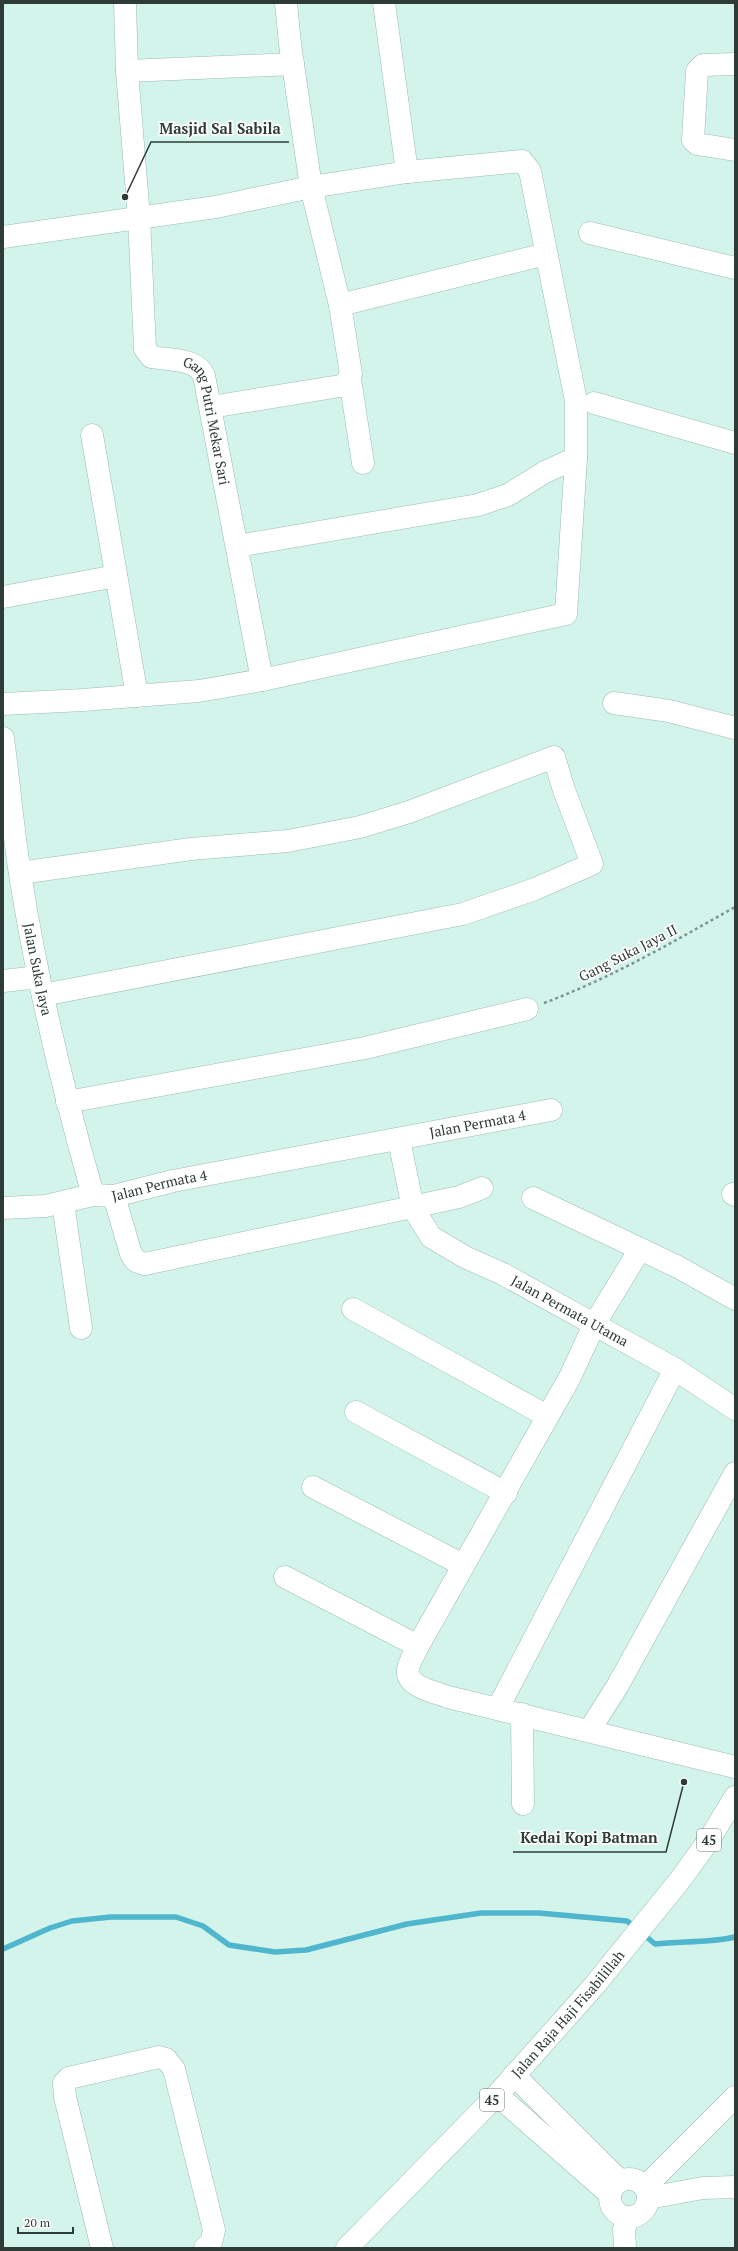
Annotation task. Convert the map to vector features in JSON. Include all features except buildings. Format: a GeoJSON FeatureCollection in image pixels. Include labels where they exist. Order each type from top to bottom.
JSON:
{"type":"FeatureCollection","features":[{"type":"Feature","properties":{"kind":"street","name":"Gang Putri Mekar Sari"},"geometry":{"type":"LineString","coordinates":[[125,3],[127,71],[138,218],[145,348],[147,354],[151,357],[194,364],[201,368],[211,407],[262,680]]}},
{"type":"Feature","properties":{"kind":"street"},"geometry":{"type":"LineString","coordinates":[[286,3],[293,64],[311,187],[340,305],[351,374],[350,379],[364,463]]}},
{"type":"Feature","properties":{"kind":"street"},"geometry":{"type":"LineString","coordinates":[[384,3],[407,172]]}},
{"type":"Feature","properties":{"kind":"street"},"geometry":{"type":"LineString","coordinates":[[127,71],[293,64]]}},
{"type":"Feature","properties":{"kind":"street"},"geometry":{"type":"LineString","coordinates":[[735,64],[703,65],[697,71],[692,140],[697,144],[735,150]]}},
{"type":"Feature","properties":{"kind":"street"},"geometry":{"type":"LineString","coordinates":[[3,237],[216,207],[311,187],[407,172],[522,161],[530,171],[576,401],[576,458],[566,614],[262,680],[199,691],[3,704]]}},
{"type":"Feature","properties":{"kind":"street"},"geometry":{"type":"LineString","coordinates":[[590,233],[735,268]]}},
{"type":"Feature","properties":{"kind":"street"},"geometry":{"type":"LineString","coordinates":[[340,305],[546,254]]}},
{"type":"Feature","properties":{"kind":"street"},"geometry":{"type":"LineString","coordinates":[[211,407],[340,386],[350,379]]}},
{"type":"Feature","properties":{"kind":"street"},"geometry":{"type":"LineString","coordinates":[[594,402],[735,443]]}},
{"type":"Feature","properties":{"kind":"street"},"geometry":{"type":"LineString","coordinates":[[92,435],[137,696]]}},
{"type":"Feature","properties":{"kind":"street"},"geometry":{"type":"LineString","coordinates":[[237,546],[478,505],[508,495],[545,472],[576,458]]}},
{"type":"Feature","properties":{"kind":"street"},"geometry":{"type":"LineString","coordinates":[[3,597],[116,576]]}},
{"type":"Feature","properties":{"kind":"street"},"geometry":{"type":"LineString","coordinates":[[614,703],[669,711],[735,728]]}},
{"type":"Feature","properties":{"kind":"street","name":"Jalan Suka Jaya"},"geometry":{"type":"LineString","coordinates":[[3,738],[20,873],[41,986],[67,1102],[104,1195]]}},
{"type":"Feature","properties":{"kind":"street"},"geometry":{"type":"LineString","coordinates":[[3,981],[41,986],[463,914],[535,889],[592,864],[564,790],[554,756],[402,815],[360,827],[288,841],[191,849],[20,873]]}},
{"type":"Feature","properties":{"kind":"street"},"geometry":{"type":"LineString","coordinates":[[67,1102],[365,1048],[527,1009]]}},
{"type":"Feature","properties":{"kind":"street","name":"Jalan Permata 4"},"geometry":{"type":"LineString","coordinates":[[482,1188],[459,1197],[413,1208],[145,1264],[136,1261],[131,1254],[104,1195],[551,1110]]}},
{"type":"Feature","properties":{"kind":"street"},"geometry":{"type":"LineString","coordinates":[[399,1140],[413,1208]]}},
{"type":"Feature","properties":{"kind":"street"},"geometry":{"type":"LineString","coordinates":[[3,1208],[63,1202],[104,1195]]}},
{"type":"Feature","properties":{"kind":"street"},"geometry":{"type":"LineString","coordinates":[[532,1198],[640,1249],[735,1299]]}},
{"type":"Feature","properties":{"kind":"street"},"geometry":{"type":"LineString","coordinates":[[63,1202],[81,1328]]}},
{"type":"Feature","properties":{"kind":"street","name":"Jalan Permata Utama"},"geometry":{"type":"LineString","coordinates":[[413,1208],[432,1237],[465,1257],[503,1274],[675,1369],[735,1409]]}},
{"type":"Feature","properties":{"kind":"street"},"geometry":{"type":"LineString","coordinates":[[640,1249],[594,1325],[570,1376],[506,1493],[463,1565],[418,1646],[408,1669],[409,1677],[412,1682],[448,1697],[735,1767]]}},
{"type":"Feature","properties":{"kind":"street"},"geometry":{"type":"LineString","coordinates":[[353,1309],[399,1336],[547,1416]]}},
{"type":"Feature","properties":{"kind":"street"},"geometry":{"type":"LineString","coordinates":[[498,1708],[675,1369]]}},
{"type":"Feature","properties":{"kind":"street"},"geometry":{"type":"LineString","coordinates":[[356,1412],[506,1493]]}},
{"type":"Feature","properties":{"kind":"street"},"geometry":{"type":"LineString","coordinates":[[589,1731],[618,1685],[735,1473]]}},
{"type":"Feature","properties":{"kind":"street"},"geometry":{"type":"LineString","coordinates":[[313,1487],[463,1565]]}},
{"type":"Feature","properties":{"kind":"street"},"geometry":{"type":"LineString","coordinates":[[284,1577],[418,1646]]}},
{"type":"Feature","properties":{"kind":"street"},"geometry":{"type":"LineString","coordinates":[[522,1714],[523,1804]]}},
{"type":"Feature","properties":{"kind":"street","name":"Jalan Raja Haji Fisabilillah"},"geometry":{"type":"LineString","coordinates":[[347,2248],[497,2095],[594,1986],[680,1880],[709,1840],[735,1797]]}},
{"type":"Feature","properties":{"kind":"street"},"geometry":{"type":"LineString","coordinates":[[102,2248],[65,2097],[64,2083],[69,2078],[159,2057],[166,2059],[174,2069],[214,2230],[211,2243],[205,2248]]}},
{"type":"Feature","properties":{"kind":"street"},"geometry":{"type":"LineString","coordinates":[[514,2075],[615,2188]]}},
{"type":"Feature","properties":{"kind":"street"},"geometry":{"type":"LineString","coordinates":[[497,2095],[615,2188]]}},
{"type":"Feature","properties":{"kind":"street"},"geometry":{"type":"LineString","coordinates":[[735,2097],[647,2192],[645,2210],[634,2217],[628,2218],[614,2210],[610,2200],[615,2188],[633,2179],[647,2192],[735,2187]]}},
{"type":"Feature","properties":{"kind":"street"},"geometry":{"type":"LineString","coordinates":[[625,2248],[624,2229],[628,2218]]}},
{"type":"Feature","properties":{"kind":"path","name":"Gang Suka Jaya II"},"geometry":{"type":"LineString","coordinates":[[527,1009],[578,990],[631,965],[735,907]]}},
{"type":"Feature","properties":{"kind":"waterway"},"geometry":{"type":"LineString","coordinates":[[3,1949],[50,1928],[72,1921],[111,1917],[176,1917],[203,1926],[229,1945],[275,1952],[306,1950],[407,1924],[481,1913],[539,1913],[627,1921],[635,1927]]}},
{"type":"Feature","properties":{"kind":"waterway"},"geometry":{"type":"LineString","coordinates":[[642,1933],[655,1944],[715,1940],[735,1937]]}},
{"type":"Feature","properties":{"kind":"place","name":"Masjid Sal Sabila"},"geometry":{"type":"Point","coordinates":[125,197]}},
{"type":"Feature","properties":{"kind":"place","name":"Kedai Kopi Batman"},"geometry":{"type":"Point","coordinates":[684,1782]}}]}
